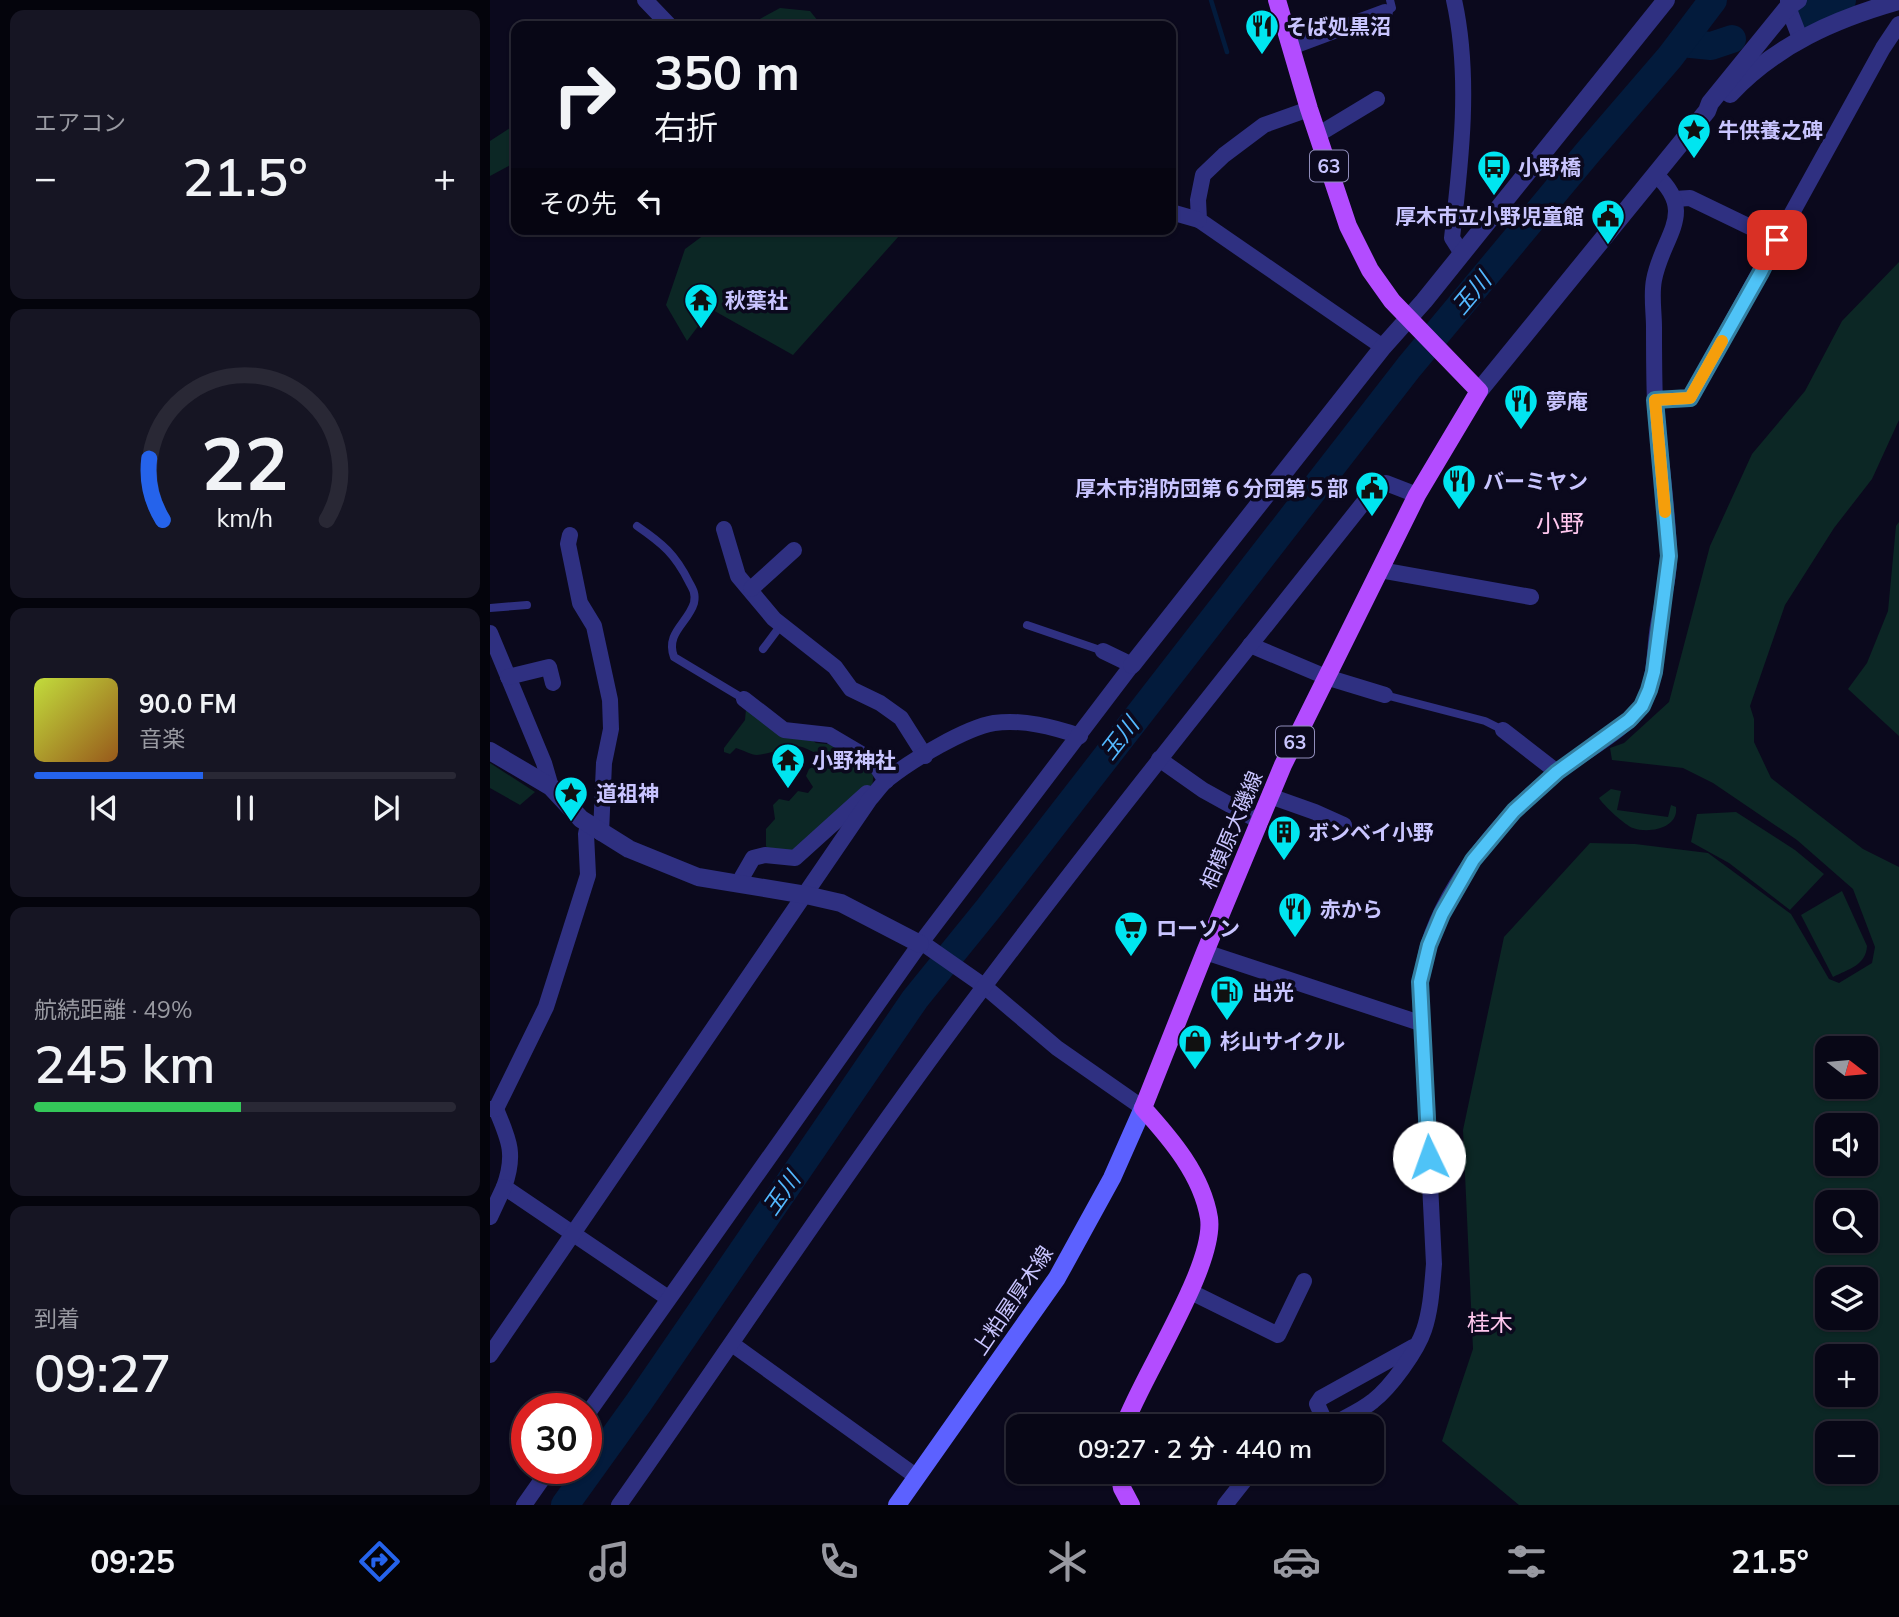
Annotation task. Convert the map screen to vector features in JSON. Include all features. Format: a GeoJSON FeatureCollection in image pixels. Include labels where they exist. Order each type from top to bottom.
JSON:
{"type":"FeatureCollection","features":[{"type":"Feature","properties":{"kind":"main road","name":"63"},"geometry":{"type":"LineString","coordinates":[[1277,0],[1309,109],[1348,226],[1370,270],[1392,301],[1472,384]]}},
{"type":"Feature","properties":{"kind":"main road","name":"相模原大磯線"},"geometry":{"type":"LineString","coordinates":[[1143,1108],[1270,796],[1326,677],[1472,384]]}},
{"type":"Feature","properties":{"kind":"main road"},"geometry":{"type":"LineString","coordinates":[[1130,1414],[1189,1291],[1210,1232],[1209,1217],[1187,1164],[1175,1144],[1143,1108]]}},
{"type":"Feature","properties":{"kind":"main road","name":"上粕屋厚木線"},"geometry":{"type":"LineString","coordinates":[[898,1505],[1057,1278],[1112,1178],[1143,1108]]}},
{"type":"Feature","properties":{"kind":"main road"},"geometry":{"type":"LineString","coordinates":[[1121,1484],[1131,1505]]}},
{"type":"Feature","properties":{"kind":"street"},"geometry":{"type":"LineString","coordinates":[[645,0],[665,21]]}},
{"type":"Feature","properties":{"kind":"street"},"geometry":{"type":"LineString","coordinates":[[1454,0],[1462,45],[1462,106],[1452,238],[1461,252]]}},
{"type":"Feature","properties":{"kind":"street"},"geometry":{"type":"LineString","coordinates":[[602,1393],[922,943],[1132,665],[1383,347],[1411,321],[1461,252],[1667,0]]}},
{"type":"Feature","properties":{"kind":"street"},"geometry":{"type":"LineString","coordinates":[[1707,111],[1717,107],[1748,75],[1799,33],[1899,1]]}},
{"type":"Feature","properties":{"kind":"street"},"geometry":{"type":"LineString","coordinates":[[1791,5],[1799,33]]}},
{"type":"Feature","properties":{"kind":"street"},"geometry":{"type":"LineString","coordinates":[[1472,384],[1656,174],[1707,111],[1710,103],[1791,5]]}},
{"type":"Feature","properties":{"kind":"street"},"geometry":{"type":"LineString","coordinates":[[1291,47],[1388,6]]}},
{"type":"Feature","properties":{"kind":"street"},"geometry":{"type":"LineString","coordinates":[[1655,400],[1690,398],[1899,24]]}},
{"type":"Feature","properties":{"kind":"street"},"geometry":{"type":"LineString","coordinates":[[1319,134],[1377,99]]}},
{"type":"Feature","properties":{"kind":"street"},"geometry":{"type":"LineString","coordinates":[[1199,220],[1198,200],[1203,175],[1224,155],[1264,125],[1309,109]]}},
{"type":"Feature","properties":{"kind":"street"},"geometry":{"type":"LineString","coordinates":[[1351,1414],[1373,1402],[1404,1365],[1423,1333],[1431,1303],[1434,1265],[1420,1023],[1420,982],[1429,945],[1458,883],[1490,837],[1557,772],[1629,720],[1642,706],[1654,672],[1657,632],[1669,556],[1655,400],[1653,282],[1677,210],[1675,199],[1656,174]]}},
{"type":"Feature","properties":{"kind":"street"},"geometry":{"type":"LineString","coordinates":[[1675,199],[1690,198],[1777,240]]}},
{"type":"Feature","properties":{"kind":"street"},"geometry":{"type":"LineString","coordinates":[[1176,213],[1199,220],[1383,347]]}},
{"type":"Feature","properties":{"kind":"street"},"geometry":{"type":"LineString","coordinates":[[618,1505],[982,985],[1159,759],[1376,487],[1386,483],[1417,495]]}},
{"type":"Feature","properties":{"kind":"street"},"geometry":{"type":"LineString","coordinates":[[724,529],[738,576],[774,619],[835,667],[851,689],[880,703],[901,718],[925,755]]}},
{"type":"Feature","properties":{"kind":"street"},"geometry":{"type":"LineString","coordinates":[[490,1217],[505,1186],[512,1161],[510,1145],[493,1109],[546,1007],[588,876],[586,834],[594,829],[611,729],[610,700],[594,626],[580,603],[568,544],[570,535]]}},
{"type":"Feature","properties":{"kind":"street"},"geometry":{"type":"LineString","coordinates":[[751,589],[794,550]]}},
{"type":"Feature","properties":{"kind":"street"},"geometry":{"type":"LineString","coordinates":[[1380,570],[1531,597]]}},
{"type":"Feature","properties":{"kind":"street"},"geometry":{"type":"LineString","coordinates":[[490,633],[544,763],[551,787]]}},
{"type":"Feature","properties":{"kind":"street"},"geometry":{"type":"LineString","coordinates":[[1250,645],[1326,677],[1385,695]]}},
{"type":"Feature","properties":{"kind":"street"},"geometry":{"type":"LineString","coordinates":[[508,677],[551,675],[547,649]]}},
{"type":"Feature","properties":{"kind":"street"},"geometry":{"type":"LineString","coordinates":[[1103,652],[1132,665]]}},
{"type":"Feature","properties":{"kind":"street"},"geometry":{"type":"LineString","coordinates":[[744,699],[784,730],[829,735],[873,761],[881,787]]}},
{"type":"Feature","properties":{"kind":"street"},"geometry":{"type":"LineString","coordinates":[[738,884],[753,858],[765,855],[794,858],[867,793],[881,787],[925,755],[967,732],[994,723],[1019,722],[1059,729],[1080,736]]}},
{"type":"Feature","properties":{"kind":"street"},"geometry":{"type":"LineString","coordinates":[[1503,730],[1557,772]]}},
{"type":"Feature","properties":{"kind":"street"},"geometry":{"type":"LineString","coordinates":[[490,751],[551,787],[594,829],[629,849],[698,877],[841,903],[922,943],[982,985],[1057,1048],[1143,1108]]}},
{"type":"Feature","properties":{"kind":"street"},"geometry":{"type":"LineString","coordinates":[[1159,759],[1203,790],[1259,821]]}},
{"type":"Feature","properties":{"kind":"street"},"geometry":{"type":"LineString","coordinates":[[490,1355],[881,787]]}},
{"type":"Feature","properties":{"kind":"street"},"geometry":{"type":"LineString","coordinates":[[1270,796],[1344,825]]}},
{"type":"Feature","properties":{"kind":"street"},"geometry":{"type":"LineString","coordinates":[[1205,952],[1420,1023]]}},
{"type":"Feature","properties":{"kind":"street"},"geometry":{"type":"LineString","coordinates":[[505,1186],[668,1298]]}},
{"type":"Feature","properties":{"kind":"street"},"geometry":{"type":"LineString","coordinates":[[1189,1291],[1278,1335],[1304,1281]]}},
{"type":"Feature","properties":{"kind":"street"},"geometry":{"type":"LineString","coordinates":[[732,1344],[918,1477]]}},
{"type":"Feature","properties":{"kind":"street"},"geometry":{"type":"LineString","coordinates":[[1322,1414],[1317,1404],[1321,1398],[1415,1346]]}},
{"type":"Feature","properties":{"kind":"street"},"geometry":{"type":"LineString","coordinates":[[524,1505],[539,1484]]}},
{"type":"Feature","properties":{"kind":"street"},"geometry":{"type":"LineString","coordinates":[[1225,1505],[1242,1484]]}},
{"type":"Feature","properties":{"kind":"lane"},"geometry":{"type":"LineString","coordinates":[[637,526],[678,559],[694,592],[694,602],[673,635],[671,650],[674,657],[744,699]]}},
{"type":"Feature","properties":{"kind":"lane"},"geometry":{"type":"LineString","coordinates":[[490,608],[527,605]]}},
{"type":"Feature","properties":{"kind":"lane"},"geometry":{"type":"LineString","coordinates":[[763,649],[781,625]]}},
{"type":"Feature","properties":{"kind":"lane"},"geometry":{"type":"LineString","coordinates":[[1027,625],[1103,652]]}},
{"type":"Feature","properties":{"kind":"lane"},"geometry":{"type":"LineString","coordinates":[[1385,695],[1485,721],[1503,730]]}},
{"type":"Feature","properties":{"kind":"green space"},"geometry":{"type":"Polygon","coordinates":[[[780,8],[810,11],[818,21],[756,21],[780,8]]]}},
{"type":"Feature","properties":{"kind":"green space"},"geometry":{"type":"Polygon","coordinates":[[[511,127],[511,165],[490,176],[490,141],[511,127]]]}},
{"type":"Feature","properties":{"kind":"green space"},"geometry":{"type":"Polygon","coordinates":[[[704,235],[899,236],[793,355],[711,309],[687,341],[666,305],[685,249],[704,235]]]}},
{"type":"Feature","properties":{"kind":"green space"},"geometry":{"type":"Polygon","coordinates":[[[1899,262],[1899,420],[1872,479],[1834,528],[1785,605],[1750,706],[1754,719],[1754,742],[1771,778],[1863,849],[1899,867],[1899,1505],[1519,1505],[1442,1441],[1473,1349],[1463,1130],[1504,937],[1590,843],[1635,844],[1708,853],[1791,914],[1829,979],[1839,983],[1872,963],[1875,947],[1853,889],[1797,840],[1713,783],[1683,768],[1612,760],[1610,748],[1624,743],[1669,702],[1710,546],[1752,454],[1805,391],[1842,321],[1899,262]]]}},
{"type":"Feature","properties":{"kind":"green space"},"geometry":{"type":"Polygon","coordinates":[[[1899,522],[1899,736],[1848,689],[1867,663],[1888,611],[1896,526],[1899,522]]]}},
{"type":"Feature","properties":{"kind":"green space"},"geometry":{"type":"Polygon","coordinates":[[[746,709],[816,743],[837,745],[874,771],[872,788],[801,860],[770,852],[766,846],[766,829],[775,819],[773,805],[779,799],[789,801],[798,791],[808,793],[813,787],[806,776],[809,769],[821,762],[821,757],[811,750],[795,746],[757,755],[736,748],[730,754],[724,752],[724,748],[745,720],[746,709]]]}},
{"type":"Feature","properties":{"kind":"green space"},"geometry":{"type":"Polygon","coordinates":[[[490,763],[535,792],[520,805],[490,788],[490,763]]]}},
{"type":"Feature","properties":{"kind":"green space"},"geometry":{"type":"Polygon","coordinates":[[[1611,789],[1621,791],[1617,810],[1668,817],[1671,805],[1676,807],[1676,814],[1673,820],[1662,828],[1633,828],[1615,815],[1599,798],[1611,789]]]}},
{"type":"Feature","properties":{"kind":"green space"},"geometry":{"type":"Polygon","coordinates":[[[1736,812],[1795,850],[1824,874],[1790,910],[1729,863],[1691,842],[1697,814],[1736,812]]]}},
{"type":"Feature","properties":{"kind":"green space"},"geometry":{"type":"Polygon","coordinates":[[[1842,891],[1867,946],[1860,962],[1833,977],[1801,915],[1842,891]]]}},
{"type":"Feature","properties":{"kind":"waterway"},"geometry":{"type":"LineString","coordinates":[[1211,0],[1227,52]]}},
{"type":"Feature","properties":{"kind":"waterway","name":"玉川"},"geometry":{"type":"LineString","coordinates":[[565,1505],[639,1402],[915,999],[1409,367],[1670,57],[1713,0]]}},
{"type":"Feature","properties":{"kind":"waterway"},"geometry":{"type":"LineString","coordinates":[[1799,17],[1842,0]]}},
{"type":"Feature","properties":{"kind":"waterway"},"geometry":{"type":"LineString","coordinates":[[1681,43],[1711,46],[1732,39]]}},
{"type":"Feature","properties":{"kind":"slow traffic"},"geometry":{"type":"LineString","coordinates":[[1665,512],[1655,400],[1690,398],[1722,341]]}},
{"type":"Feature","properties":{"kind":"place","name":"そば処黒沼"},"geometry":{"type":"Point","coordinates":[1262,56]}},
{"type":"Feature","properties":{"kind":"place","name":"牛供養之碑"},"geometry":{"type":"Point","coordinates":[1694,160]}},
{"type":"Feature","properties":{"kind":"place","name":"小野橋"},"geometry":{"type":"Point","coordinates":[1494,197]}},
{"type":"Feature","properties":{"kind":"place","name":"厚木市立小野児童館"},"geometry":{"type":"Point","coordinates":[1608,246]}},
{"type":"Feature","properties":{"kind":"place","name":"秋葉社"},"geometry":{"type":"Point","coordinates":[701,330]}},
{"type":"Feature","properties":{"kind":"place","name":"夢庵"},"geometry":{"type":"Point","coordinates":[1521,431]}},
{"type":"Feature","properties":{"kind":"place","name":"バーミヤン"},"geometry":{"type":"Point","coordinates":[1459,511]}},
{"type":"Feature","properties":{"kind":"place","name":"厚木市消防団第６分団第５部"},"geometry":{"type":"Point","coordinates":[1372,518]}},
{"type":"Feature","properties":{"kind":"place","name":"小野神社"},"geometry":{"type":"Point","coordinates":[788,790]}},
{"type":"Feature","properties":{"kind":"place","name":"道祖神"},"geometry":{"type":"Point","coordinates":[571,823]}},
{"type":"Feature","properties":{"kind":"place","name":"ボンベイ小野"},"geometry":{"type":"Point","coordinates":[1284,862]}},
{"type":"Feature","properties":{"kind":"place","name":"赤から"},"geometry":{"type":"Point","coordinates":[1295,939]}},
{"type":"Feature","properties":{"kind":"place","name":"ローソン"},"geometry":{"type":"Point","coordinates":[1131,958]}},
{"type":"Feature","properties":{"kind":"place","name":"出光"},"geometry":{"type":"Point","coordinates":[1227,1022]}},
{"type":"Feature","properties":{"kind":"place","name":"杉山サイクル"},"geometry":{"type":"Point","coordinates":[1195,1071]}},
{"type":"Feature","properties":{"kind":"district","name":"小野"},"geometry":{"type":"Point","coordinates":[1560,523]}},
{"type":"Feature","properties":{"kind":"district","name":"桂木"},"geometry":{"type":"Point","coordinates":[1490,1322]}},
{"type":"Feature","properties":{"kind":"route"},"geometry":{"type":"LineString","coordinates":[[1429,1157],[1420,1023],[1420,982],[1429,945],[1458,883],[1490,837],[1557,772],[1629,720],[1642,706],[1654,672],[1669,556],[1655,400],[1690,398],[1777,240]]}}]}
